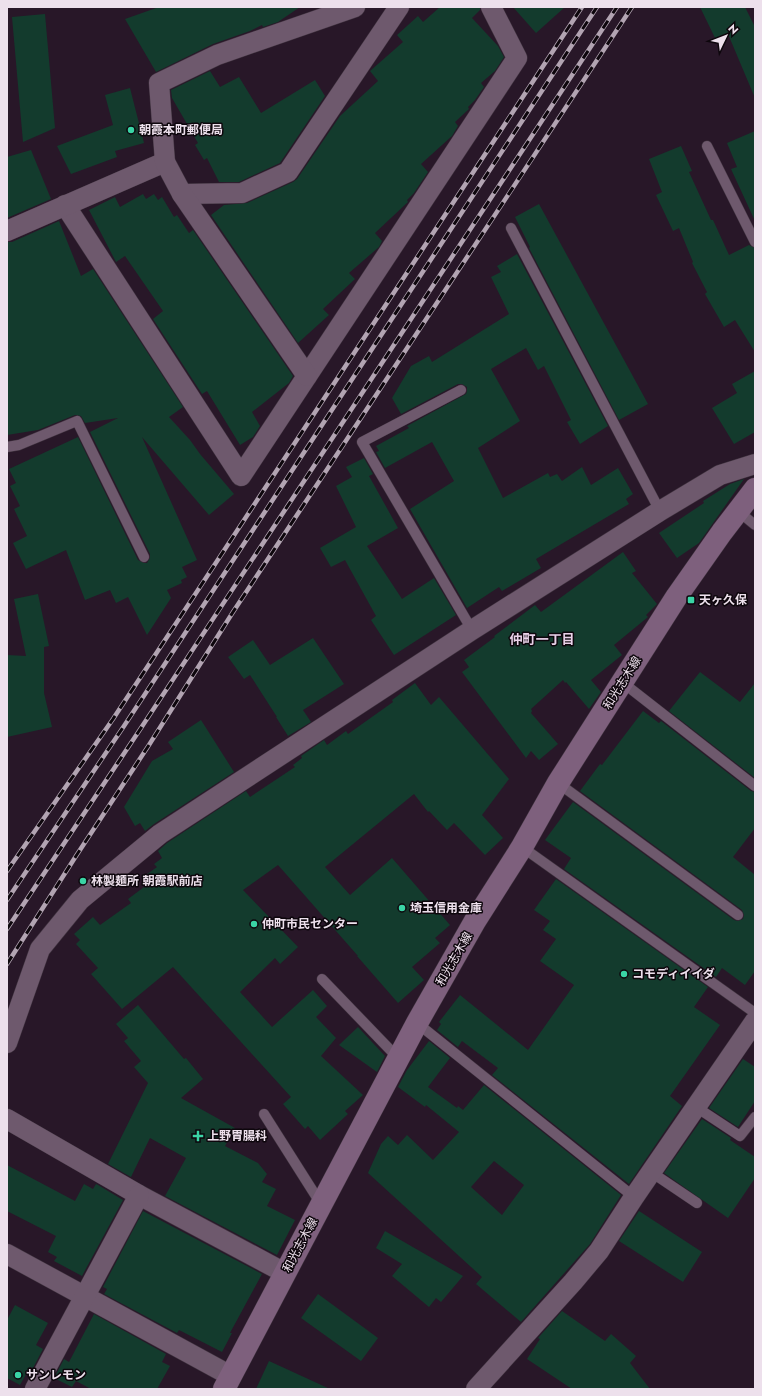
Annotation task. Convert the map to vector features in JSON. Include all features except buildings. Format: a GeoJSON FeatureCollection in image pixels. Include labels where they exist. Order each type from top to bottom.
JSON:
{"type":"FeatureCollection","features":[{"type":"Feature","properties":{"kind":"main road","name":"和光志木線"},"geometry":{"type":"LineString","coordinates":[[227,1383],[417,1023],[475,922],[522,846],[558,783],[677,596],[755,489]]}},
{"type":"Feature","properties":{"kind":"street"},"geometry":{"type":"LineString","coordinates":[[307,376],[182,194],[165,162],[159,83],[217,56],[355,7]]}},
{"type":"Feature","properties":{"kind":"street"},"geometry":{"type":"LineString","coordinates":[[182,194],[242,193],[288,172],[398,7]]}},
{"type":"Feature","properties":{"kind":"street"},"geometry":{"type":"LineString","coordinates":[[65,205],[241,476],[518,58],[491,7]]}},
{"type":"Feature","properties":{"kind":"street"},"geometry":{"type":"LineString","coordinates":[[7,231],[165,162]]}},
{"type":"Feature","properties":{"kind":"street"},"geometry":{"type":"LineString","coordinates":[[7,1043],[40,949],[80,900],[160,834],[472,630],[660,511],[720,475],[755,464]]}},
{"type":"Feature","properties":{"kind":"street"},"geometry":{"type":"LineString","coordinates":[[476,1389],[590,1262],[755,1021]]}},
{"type":"Feature","properties":{"kind":"street"},"geometry":{"type":"LineString","coordinates":[[7,1119],[139,1195],[285,1273]]}},
{"type":"Feature","properties":{"kind":"street"},"geometry":{"type":"LineString","coordinates":[[35,1389],[139,1195]]}},
{"type":"Feature","properties":{"kind":"street"},"geometry":{"type":"LineString","coordinates":[[7,1254],[84,1296],[227,1383]]}},
{"type":"Feature","properties":{"kind":"lane"},"geometry":{"type":"LineString","coordinates":[[707,146],[755,242]]}},
{"type":"Feature","properties":{"kind":"lane"},"geometry":{"type":"LineString","coordinates":[[511,228],[660,511]]}},
{"type":"Feature","properties":{"kind":"lane"},"geometry":{"type":"LineString","coordinates":[[461,390],[362,442],[472,630]]}},
{"type":"Feature","properties":{"kind":"lane"},"geometry":{"type":"LineString","coordinates":[[7,447],[19,445],[77,421],[144,557]]}},
{"type":"Feature","properties":{"kind":"lane"},"geometry":{"type":"LineString","coordinates":[[738,511],[755,525]]}},
{"type":"Feature","properties":{"kind":"lane"},"geometry":{"type":"LineString","coordinates":[[622,682],[755,786]]}},
{"type":"Feature","properties":{"kind":"lane"},"geometry":{"type":"LineString","coordinates":[[558,783],[738,915]]}},
{"type":"Feature","properties":{"kind":"lane"},"geometry":{"type":"LineString","coordinates":[[522,846],[755,1013]]}},
{"type":"Feature","properties":{"kind":"lane"},"geometry":{"type":"LineString","coordinates":[[322,979],[399,1059]]}},
{"type":"Feature","properties":{"kind":"lane"},"geometry":{"type":"LineString","coordinates":[[417,1023],[634,1197]]}},
{"type":"Feature","properties":{"kind":"lane"},"geometry":{"type":"LineString","coordinates":[[696,1107],[740,1136],[755,1117]]}},
{"type":"Feature","properties":{"kind":"lane"},"geometry":{"type":"LineString","coordinates":[[264,1114],[321,1204]]}},
{"type":"Feature","properties":{"kind":"lane"},"geometry":{"type":"LineString","coordinates":[[651,1172],[697,1203]]}},
{"type":"Feature","properties":{"kind":"railway"},"geometry":{"type":"LineString","coordinates":[[7,871],[113,719],[582,7]]}},
{"type":"Feature","properties":{"kind":"railway"},"geometry":{"type":"LineString","coordinates":[[7,900],[124,726],[597,7]]}},
{"type":"Feature","properties":{"kind":"railway"},"geometry":{"type":"LineString","coordinates":[[7,929],[617,7]]}},
{"type":"Feature","properties":{"kind":"railway"},"geometry":{"type":"LineString","coordinates":[[7,964],[233,612],[632,7]]}},
{"type":"Feature","properties":{"kind":"place","name":"朝霞本町郵便局"},"geometry":{"type":"Point","coordinates":[131,130]}},
{"type":"Feature","properties":{"kind":"place","name":"天ヶ久保"},"geometry":{"type":"Point","coordinates":[691,600]}},
{"type":"Feature","properties":{"kind":"place","name":"林製麺所 朝霞駅前店"},"geometry":{"type":"Point","coordinates":[83,881]}},
{"type":"Feature","properties":{"kind":"place","name":"埼玉信用金庫"},"geometry":{"type":"Point","coordinates":[402,908]}},
{"type":"Feature","properties":{"kind":"place","name":"仲町市民センター"},"geometry":{"type":"Point","coordinates":[254,924]}},
{"type":"Feature","properties":{"kind":"place","name":"コモディイイダ"},"geometry":{"type":"Point","coordinates":[624,974]}},
{"type":"Feature","properties":{"kind":"place","name":"上野胃腸科"},"geometry":{"type":"Point","coordinates":[198,1136]}},
{"type":"Feature","properties":{"kind":"place","name":"サンレモン"},"geometry":{"type":"Point","coordinates":[18,1375]}},
{"type":"Feature","properties":{"kind":"district","name":"仲町一丁目"},"geometry":{"type":"Point","coordinates":[542,639]}}]}
